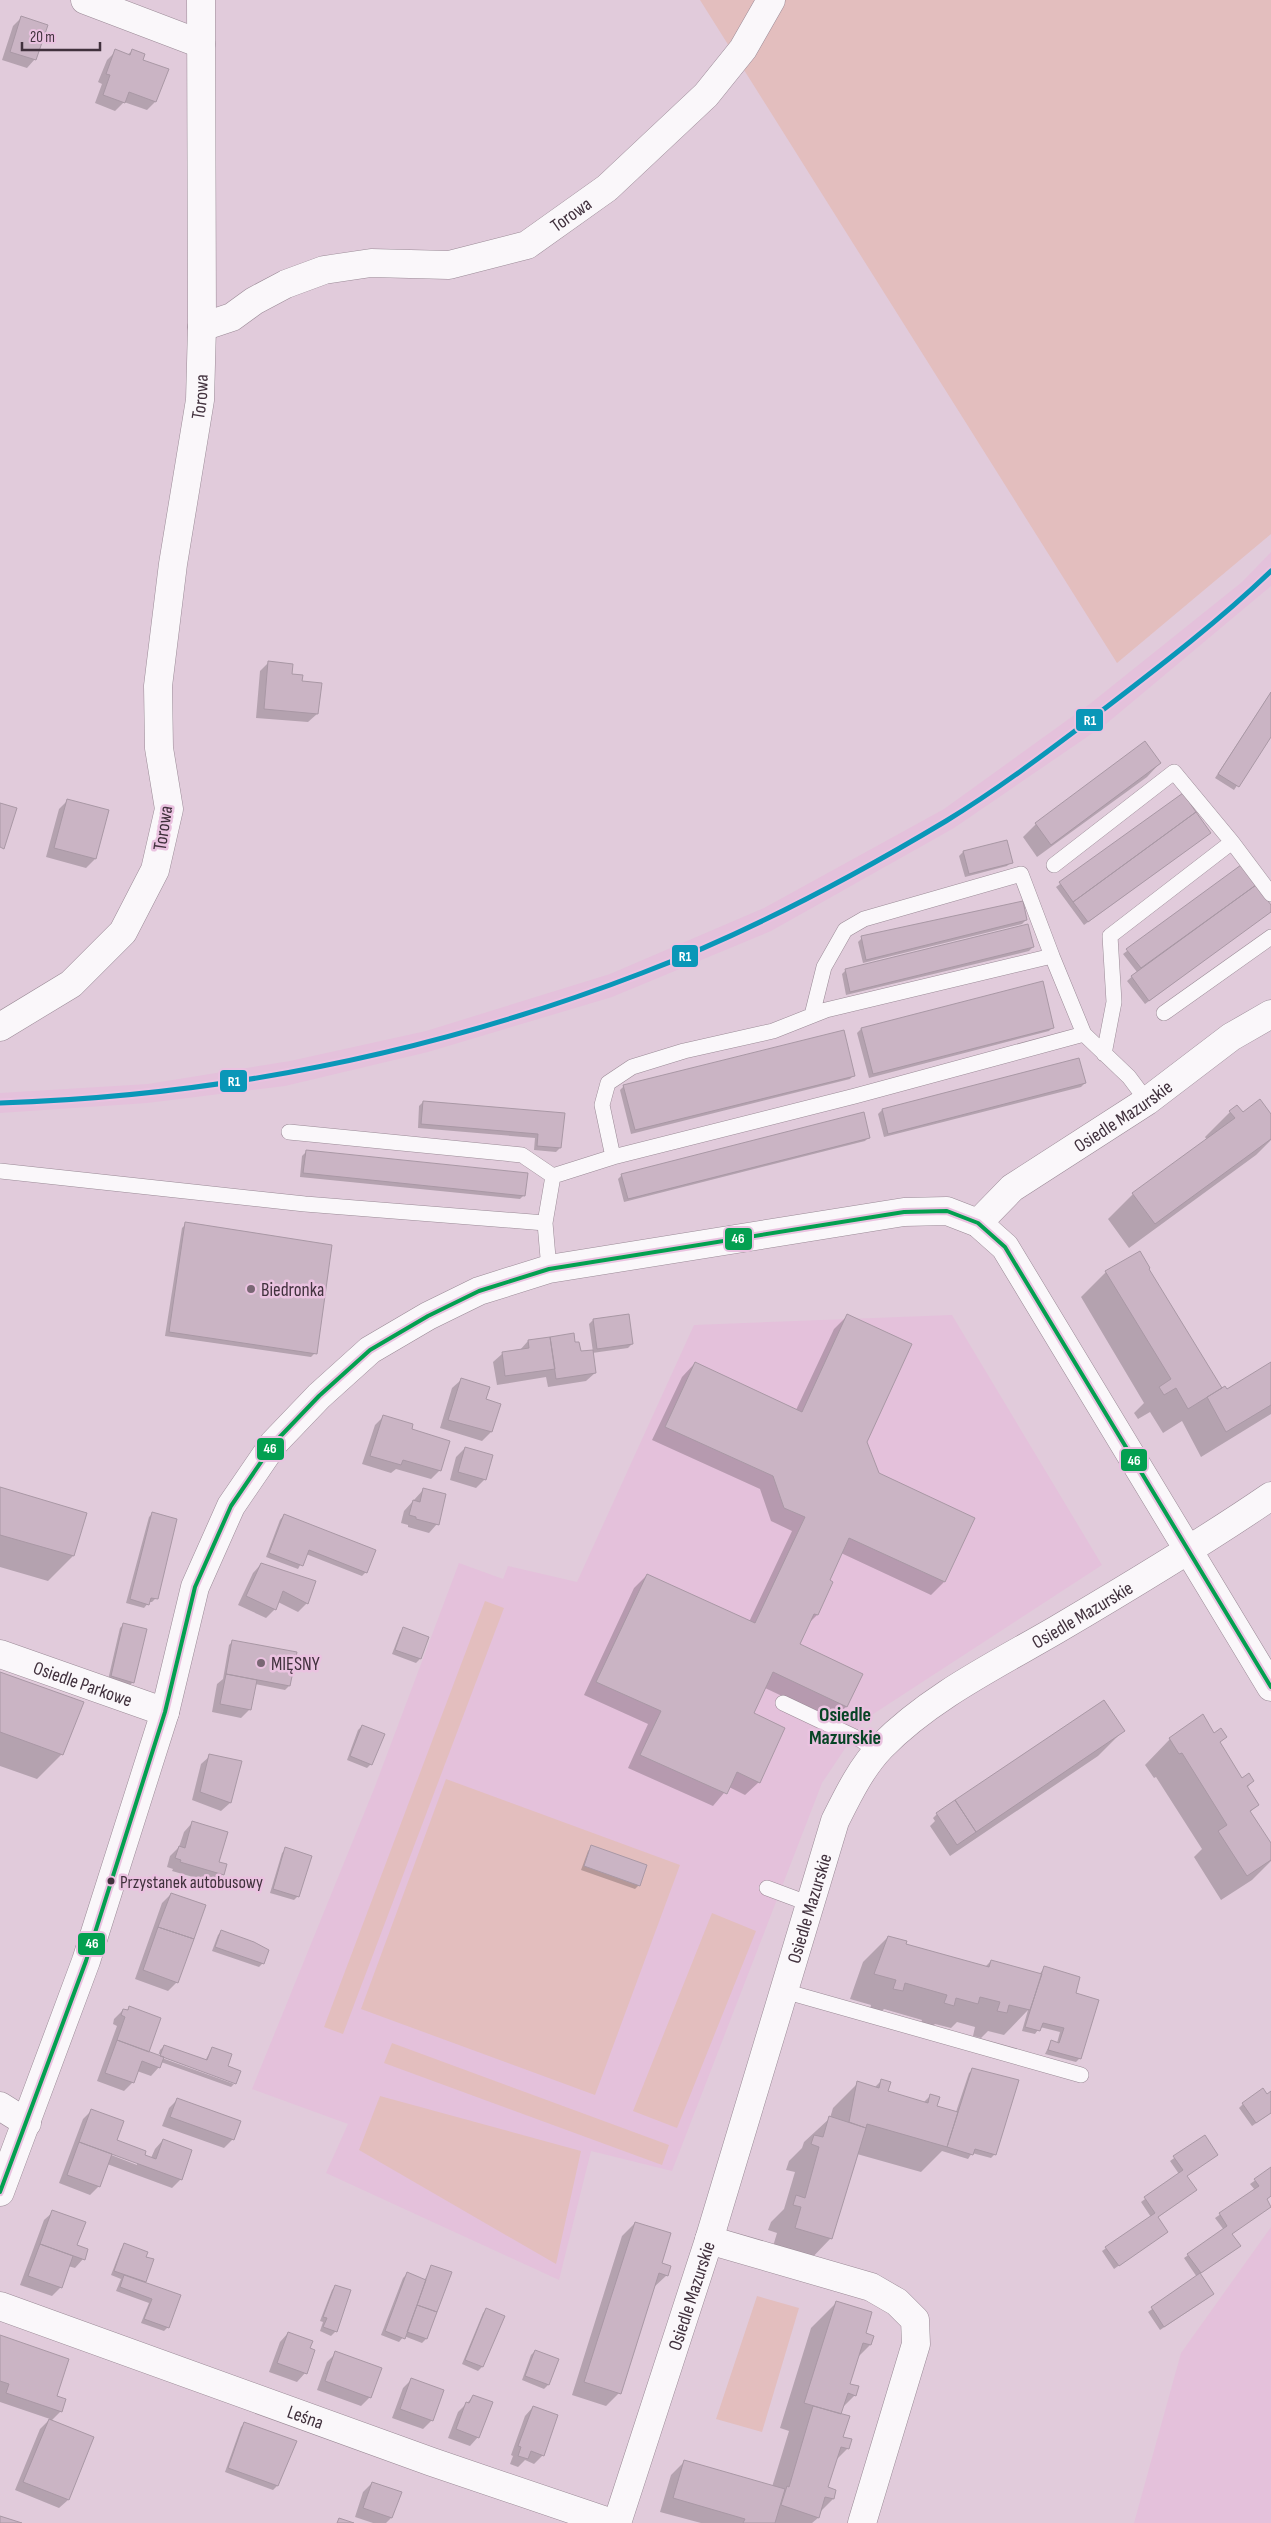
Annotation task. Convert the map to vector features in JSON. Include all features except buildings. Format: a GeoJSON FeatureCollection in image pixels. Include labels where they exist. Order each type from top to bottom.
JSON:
{"type":"FeatureCollection","features":[{"type":"Feature","properties":{"kind":"street"},"geometry":{"type":"LineString","coordinates":[[86,0],[201,44]]}},
{"type":"Feature","properties":{"kind":"street"},"geometry":{"type":"LineString","coordinates":[[201,0],[202,327]]}},
{"type":"Feature","properties":{"kind":"street","name":"Torowa"},"geometry":{"type":"LineString","coordinates":[[0,1027],[71,984],[123,932],[155,870],[169,809],[159,748],[158,686],[173,564],[200,400],[202,327],[232,317],[270,292],[324,270],[371,263],[449,265],[527,245],[607,188],[706,95],[743,49],[771,0]]}},
{"type":"Feature","properties":{"kind":"street","name":"Osiedle Mazurskie"},"geometry":{"type":"LineString","coordinates":[[978,1223],[1012,1188],[1147,1101],[1231,1037],[1271,1014]]}},
{"type":"Feature","properties":{"kind":"street"},"geometry":{"type":"LineString","coordinates":[[0,2192],[27,2124],[86,1961],[165,1712],[196,1587],[231,1506],[274,1443],[319,1396],[370,1350],[428,1316],[479,1291],[549,1269],[904,1212],[947,1212],[978,1223],[1005,1247],[1271,1687]]}},
{"type":"Feature","properties":{"kind":"street","name":"Osiedle Mazurskie"},"geometry":{"type":"LineString","coordinates":[[617,2523],[709,2240],[835,1821],[853,1784],[877,1751],[914,1717],[973,1678],[1190,1551],[1271,1496]]}},
{"type":"Feature","properties":{"kind":"street","name":"Osiedle Parkowe"},"geometry":{"type":"LineString","coordinates":[[0,1654],[165,1712]]}},
{"type":"Feature","properties":{"kind":"street"},"geometry":{"type":"LineString","coordinates":[[0,2106],[27,2124]]}},
{"type":"Feature","properties":{"kind":"street"},"geometry":{"type":"LineString","coordinates":[[709,2240],[871,2287],[897,2302],[915,2320],[916,2344],[862,2523]]}},
{"type":"Feature","properties":{"kind":"street","name":"Leśna"},"geometry":{"type":"LineString","coordinates":[[0,2306],[432,2462],[612,2523]]}},
{"type":"Feature","properties":{"kind":"lane"},"geometry":{"type":"LineString","coordinates":[[1054,865],[1174,772],[1232,842],[1271,894]]}},
{"type":"Feature","properties":{"kind":"lane"},"geometry":{"type":"LineString","coordinates":[[1104,1054],[1114,1002],[1110,936],[1232,842]]}},
{"type":"Feature","properties":{"kind":"lane"},"geometry":{"type":"LineString","coordinates":[[812,1015],[824,967],[845,930],[864,919],[1021,874],[1084,1034],[1129,1077],[1147,1101]]}},
{"type":"Feature","properties":{"kind":"lane"},"geometry":{"type":"LineString","coordinates":[[1164,1013],[1271,938]]}},
{"type":"Feature","properties":{"kind":"lane"},"geometry":{"type":"LineString","coordinates":[[613,1157],[602,1105],[608,1083],[632,1067],[684,1051],[773,1031],[826,1010],[1052,956]]}},
{"type":"Feature","properties":{"kind":"lane"},"geometry":{"type":"LineString","coordinates":[[553,1176],[613,1157],[855,1096],[1084,1034]]}},
{"type":"Feature","properties":{"kind":"lane"},"geometry":{"type":"LineString","coordinates":[[289,1132],[522,1155],[553,1176]]}},
{"type":"Feature","properties":{"kind":"lane"},"geometry":{"type":"LineString","coordinates":[[0,1171],[305,1204],[545,1223]]}},
{"type":"Feature","properties":{"kind":"lane"},"geometry":{"type":"LineString","coordinates":[[549,1269],[545,1223],[553,1176]]}},
{"type":"Feature","properties":{"kind":"lane"},"geometry":{"type":"LineString","coordinates":[[783,1703],[860,1740],[877,1751]]}},
{"type":"Feature","properties":{"kind":"lane"},"geometry":{"type":"LineString","coordinates":[[767,1888],[810,1904]]}},
{"type":"Feature","properties":{"kind":"lane"},"geometry":{"type":"LineString","coordinates":[[784,1991],[1080,2075]]}},
{"type":"Feature","properties":{"kind":"shaded area"},"geometry":{"type":"Polygon","coordinates":[[[700,0],[1271,0],[1271,534],[1117,663],[700,0]]]}},
{"type":"Feature","properties":{"kind":"shaded area"},"geometry":{"type":"Polygon","coordinates":[[[1271,552],[1271,586],[1106,724],[954,828],[771,931],[612,997],[428,1052],[285,1086],[147,1103],[0,1113],[0,1093],[148,1084],[290,1061],[426,1031],[610,974],[764,908],[944,809],[1091,703],[1242,582],[1271,552]]]}},
{"type":"Feature","properties":{"kind":"shaded area"},"geometry":{"type":"Polygon","coordinates":[[[952,1315],[1102,1565],[864,1720],[822,1783],[672,2171],[591,2151],[559,2280],[326,2173],[348,2124],[252,2089],[374,1789],[459,1563],[503,1579],[508,1566],[577,1582],[694,1325],[952,1315]]]}},
{"type":"Feature","properties":{"kind":"shaded area"},"geometry":{"type":"Polygon","coordinates":[[[485,1601],[504,1608],[343,2034],[324,2027],[485,1601]]]}},
{"type":"Feature","properties":{"kind":"shaded area"},"geometry":{"type":"Polygon","coordinates":[[[446,1779],[680,1865],[595,2095],[361,2009],[446,1779]]]}},
{"type":"Feature","properties":{"kind":"shaded area"},"geometry":{"type":"Polygon","coordinates":[[[712,1913],[756,1931],[677,2128],[633,2111],[712,1913]]]}},
{"type":"Feature","properties":{"kind":"shaded area"},"geometry":{"type":"Polygon","coordinates":[[[392,2043],[669,2145],[662,2165],[384,2063],[392,2043]]]}},
{"type":"Feature","properties":{"kind":"shaded area"},"geometry":{"type":"Polygon","coordinates":[[[380,2096],[581,2151],[556,2264],[359,2150],[380,2096]]]}},
{"type":"Feature","properties":{"kind":"shaded area"},"geometry":{"type":"Polygon","coordinates":[[[1271,2227],[1271,2523],[1134,2523],[1181,2353],[1271,2227]]]}},
{"type":"Feature","properties":{"kind":"shaded area"},"geometry":{"type":"Polygon","coordinates":[[[757,2296],[799,2308],[762,2432],[716,2419],[757,2296]]]}},
{"type":"Feature","properties":{"kind":"transit line","name":"R1"},"geometry":{"type":"LineString","coordinates":[[0,1103],[82,1099],[164,1091],[246,1080],[327,1065],[407,1047],[486,1026],[565,1001],[642,973],[721,941],[835,884],[967,808],[1028,766],[1150,674],[1212,624],[1271,571]]}},
{"type":"Feature","properties":{"kind":"transit line","name":"46"},"geometry":{"type":"LineString","coordinates":[[0,2192],[86,1961],[165,1712],[195,1587],[231,1506],[274,1443],[319,1396],[370,1350],[428,1316],[479,1291],[549,1269],[904,1212],[947,1211],[978,1223],[1005,1247],[1271,1687]]}},
{"type":"Feature","properties":{"kind":"place","name":"Biedronka"},"geometry":{"type":"Point","coordinates":[251,1289]}},
{"type":"Feature","properties":{"kind":"place","name":"MIĘSNY"},"geometry":{"type":"Point","coordinates":[261,1663]}},
{"type":"Feature","properties":{"kind":"place","name":"Przystanek autobusowy"},"geometry":{"type":"Point","coordinates":[111,1881]}},
{"type":"Feature","properties":{"kind":"district","name":"Osiedle Mazurskie"},"geometry":{"type":"Point","coordinates":[845,1726]}}]}
